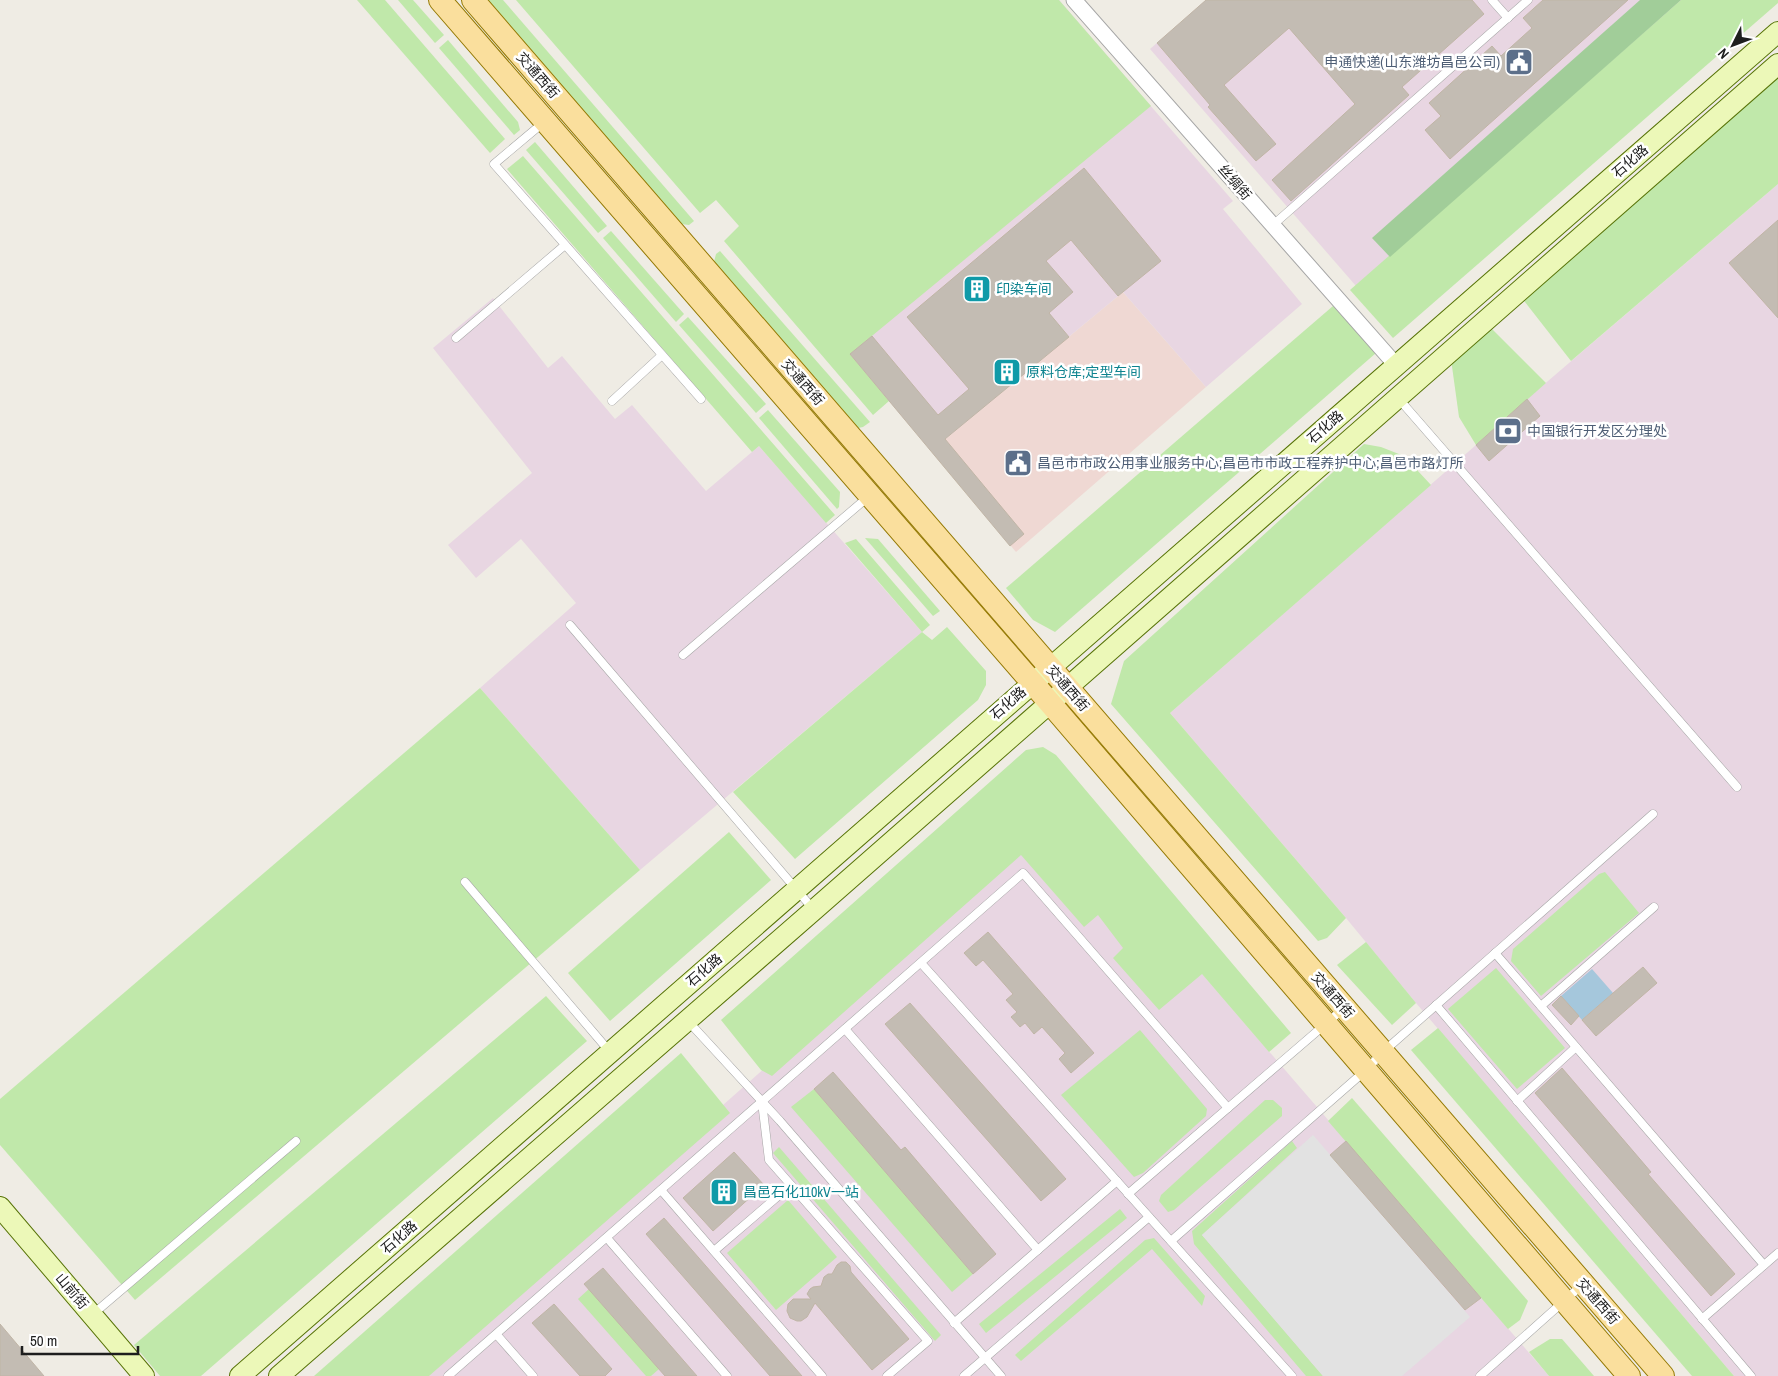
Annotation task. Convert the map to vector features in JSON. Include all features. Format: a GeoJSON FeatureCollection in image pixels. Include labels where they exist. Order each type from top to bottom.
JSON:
{"type":"FeatureCollection","features":[{"type":"Feature","properties":{"kind":"main road","name":"交通西街"},"geometry":{"type":"LineString","coordinates":[[440,0],[1032,682],[1629,1376]]}},
{"type":"Feature","properties":{"kind":"main road","name":"交通西街"},"geometry":{"type":"LineString","coordinates":[[473,0],[1663,1376]]}},
{"type":"Feature","properties":{"kind":"main road","name":"石化路"},"geometry":{"type":"LineString","coordinates":[[240,1376],[1049,667],[1778,32]]}},
{"type":"Feature","properties":{"kind":"main road","name":"石化路"},"geometry":{"type":"LineString","coordinates":[[278,1376],[814,910],[1778,64]]}},
{"type":"Feature","properties":{"kind":"main road","name":"山前街"},"geometry":{"type":"LineString","coordinates":[[0,1206],[144,1376]]}},
{"type":"Feature","properties":{"kind":"street","name":"丝绸街"},"geometry":{"type":"LineString","coordinates":[[1074,0],[1396,365]]}},
{"type":"Feature","properties":{"kind":"lane"},"geometry":{"type":"LineString","coordinates":[[1492,0],[1508,18]]}},
{"type":"Feature","properties":{"kind":"lane"},"geometry":{"type":"LineString","coordinates":[[1273,225],[1528,0]]}},
{"type":"Feature","properties":{"kind":"lane"},"geometry":{"type":"LineString","coordinates":[[545,121],[494,164],[701,399]]}},
{"type":"Feature","properties":{"kind":"lane"},"geometry":{"type":"LineString","coordinates":[[456,338],[565,245]]}},
{"type":"Feature","properties":{"kind":"lane"},"geometry":{"type":"LineString","coordinates":[[612,401],[662,355]]}},
{"type":"Feature","properties":{"kind":"lane"},"geometry":{"type":"LineString","coordinates":[[1398,398],[1736,787]]}},
{"type":"Feature","properties":{"kind":"lane"},"geometry":{"type":"LineString","coordinates":[[683,655],[870,495]]}},
{"type":"Feature","properties":{"kind":"lane"},"geometry":{"type":"LineString","coordinates":[[570,625],[814,910]]}},
{"type":"Feature","properties":{"kind":"lane"},"geometry":{"type":"LineString","coordinates":[[1171,1241],[1366,1070],[1382,1052],[1653,814]]}},
{"type":"Feature","properties":{"kind":"lane"},"geometry":{"type":"LineString","coordinates":[[448,1376],[1023,873],[1228,1108]]}},
{"type":"Feature","properties":{"kind":"lane"},"geometry":{"type":"LineString","coordinates":[[465,882],[610,1052]]}},
{"type":"Feature","properties":{"kind":"lane"},"geometry":{"type":"LineString","coordinates":[[1541,1006],[1654,907]]}},
{"type":"Feature","properties":{"kind":"lane"},"geometry":{"type":"LineString","coordinates":[[1495,953],[1764,1265]]}},
{"type":"Feature","properties":{"kind":"lane"},"geometry":{"type":"LineString","coordinates":[[921,962],[1292,1376]]}},
{"type":"Feature","properties":{"kind":"lane"},"geometry":{"type":"LineString","coordinates":[[1436,1005],[1752,1376]]}},
{"type":"Feature","properties":{"kind":"lane"},"geometry":{"type":"LineString","coordinates":[[1128,1194],[1344,1008]]}},
{"type":"Feature","properties":{"kind":"lane"},"geometry":{"type":"LineString","coordinates":[[687,1020],[762,1102],[1001,1376]]}},
{"type":"Feature","properties":{"kind":"lane"},"geometry":{"type":"LineString","coordinates":[[844,1029],[1038,1250]]}},
{"type":"Feature","properties":{"kind":"lane"},"geometry":{"type":"LineString","coordinates":[[1517,1100],[1576,1047]]}},
{"type":"Feature","properties":{"kind":"lane"},"geometry":{"type":"LineString","coordinates":[[762,1102],[769,1160],[928,1341],[886,1376]]}},
{"type":"Feature","properties":{"kind":"lane"},"geometry":{"type":"LineString","coordinates":[[92,1315],[296,1141]]}},
{"type":"Feature","properties":{"kind":"lane"},"geometry":{"type":"LineString","coordinates":[[954,1323],[1117,1181]]}},
{"type":"Feature","properties":{"kind":"lane"},"geometry":{"type":"LineString","coordinates":[[714,1251],[791,1185]]}},
{"type":"Feature","properties":{"kind":"lane"},"geometry":{"type":"LineString","coordinates":[[661,1190],[822,1376]]}},
{"type":"Feature","properties":{"kind":"lane"},"geometry":{"type":"LineString","coordinates":[[964,1376],[1149,1217]]}},
{"type":"Feature","properties":{"kind":"lane"},"geometry":{"type":"LineString","coordinates":[[607,1238],[727,1376]]}},
{"type":"Feature","properties":{"kind":"lane"},"geometry":{"type":"LineString","coordinates":[[1702,1318],[1778,1254]]}},
{"type":"Feature","properties":{"kind":"lane"},"geometry":{"type":"LineString","coordinates":[[1480,1376],[1583,1284]]}},
{"type":"Feature","properties":{"kind":"lane"},"geometry":{"type":"LineString","coordinates":[[496,1335],[532,1376]]}},
{"type":"Feature","properties":{"kind":"shaded area"},"geometry":{"type":"Polygon","coordinates":[[[1059,0],[1233,201],[1223,209],[1302,304],[1206,387],[1123,292],[931,451],[850,354],[1059,0]]]}},
{"type":"Feature","properties":{"kind":"shaded area"},"geometry":{"type":"Polygon","coordinates":[[[1206,0],[1681,0],[1356,286],[1150,49],[1206,0]]]}},
{"type":"Feature","properties":{"kind":"shaded area"},"geometry":{"type":"Polygon","coordinates":[[[1778,184],[1778,1376],[1734,1376],[1170,713],[1476,445],[1489,460],[1527,399],[1778,184]]]}},
{"type":"Feature","properties":{"kind":"shaded area"},"geometry":{"type":"Polygon","coordinates":[[[1123,292],[1206,387],[1016,552],[931,451],[1123,292]]]}},
{"type":"Feature","properties":{"kind":"shaded area"},"geometry":{"type":"Polygon","coordinates":[[[493,298],[548,368],[562,356],[615,419],[632,405],[706,491],[759,446],[922,632],[640,870],[480,688],[576,603],[521,539],[476,578],[448,545],[532,473],[433,348],[493,298]]]}},
{"type":"Feature","properties":{"kind":"shaded area"},"geometry":{"type":"Polygon","coordinates":[[[1059,808],[1549,1376],[414,1376],[723,1105],[1059,808]]]}},
{"type":"Feature","properties":{"kind":"shaded area"},"geometry":{"type":"Polygon","coordinates":[[[1313,1135],[1470,1317],[1402,1376],[1323,1376],[1202,1235],[1313,1135]]]}},
{"type":"Feature","properties":{"kind":"green space"},"geometry":{"type":"Polygon","coordinates":[[[357,0],[385,0],[505,139],[490,153],[357,0]]]}},
{"type":"Feature","properties":{"kind":"green space"},"geometry":{"type":"Polygon","coordinates":[[[398,0],[413,0],[444,35],[435,43],[398,0]]]}},
{"type":"Feature","properties":{"kind":"green space"},"geometry":{"type":"Polygon","coordinates":[[[488,0],[503,0],[694,221],[689,225],[681,224],[488,0]]]}},
{"type":"Feature","properties":{"kind":"green space"},"geometry":{"type":"Polygon","coordinates":[[[516,0],[1059,0],[1151,106],[850,354],[889,401],[873,415],[724,241],[739,226],[716,200],[700,213],[516,0]]]}},
{"type":"Feature","properties":{"kind":"green space"},"geometry":{"type":"Polygon","coordinates":[[[1640,0],[1681,0],[1390,257],[1372,238],[1640,0]]]}},
{"type":"Feature","properties":{"kind":"green space"},"geometry":{"type":"Polygon","coordinates":[[[1681,0],[1778,0],[1778,3],[1393,338],[1350,290],[1681,0]]]}},
{"type":"Feature","properties":{"kind":"green space"},"geometry":{"type":"Polygon","coordinates":[[[448,40],[518,122],[520,130],[514,135],[439,48],[448,40]]]}},
{"type":"Feature","properties":{"kind":"green space"},"geometry":{"type":"Polygon","coordinates":[[[1778,75],[1778,184],[1571,361],[1518,293],[1778,75]]]}},
{"type":"Feature","properties":{"kind":"green space"},"geometry":{"type":"Polygon","coordinates":[[[535,142],[607,226],[598,233],[526,150],[535,142]]]}},
{"type":"Feature","properties":{"kind":"green space"},"geometry":{"type":"Polygon","coordinates":[[[523,156],[835,515],[826,523],[759,446],[752,452],[507,169],[523,156]]]}},
{"type":"Feature","properties":{"kind":"green space"},"geometry":{"type":"Polygon","coordinates":[[[611,231],[684,314],[676,322],[603,238],[611,231]]]}},
{"type":"Feature","properties":{"kind":"green space"},"geometry":{"type":"Polygon","coordinates":[[[720,251],[870,422],[858,428],[714,262],[716,254],[720,251]]]}},
{"type":"Feature","properties":{"kind":"green space"},"geometry":{"type":"Polygon","coordinates":[[[1333,306],[1376,353],[1055,632],[1033,620],[1006,588],[1333,306]]]}},
{"type":"Feature","properties":{"kind":"green space"},"geometry":{"type":"Polygon","coordinates":[[[688,317],[766,404],[756,413],[679,325],[688,317]]]}},
{"type":"Feature","properties":{"kind":"green space"},"geometry":{"type":"Polygon","coordinates":[[[1485,322],[1546,383],[1476,445],[1459,417],[1450,352],[1485,322]]]}},
{"type":"Feature","properties":{"kind":"green space"},"geometry":{"type":"Polygon","coordinates":[[[768,410],[840,492],[839,507],[837,509],[759,418],[768,410]]]}},
{"type":"Feature","properties":{"kind":"green space"},"geometry":{"type":"Polygon","coordinates":[[[1364,444],[1381,447],[1404,456],[1431,485],[1170,713],[1346,918],[1327,938],[1318,941],[1111,704],[1124,661],[1364,444]]]}},
{"type":"Feature","properties":{"kind":"green space"},"geometry":{"type":"Polygon","coordinates":[[[865,538],[878,539],[940,611],[933,616],[865,538]]]}},
{"type":"Feature","properties":{"kind":"green space"},"geometry":{"type":"Polygon","coordinates":[[[856,539],[930,625],[922,632],[845,543],[856,539]]]}},
{"type":"Feature","properties":{"kind":"green space"},"geometry":{"type":"Polygon","coordinates":[[[947,627],[986,671],[986,685],[978,700],[795,859],[733,792],[922,632],[932,640],[947,627]]]}},
{"type":"Feature","properties":{"kind":"green space"},"geometry":{"type":"Polygon","coordinates":[[[480,688],[640,870],[135,1300],[0,1145],[0,1099],[480,688]]]}},
{"type":"Feature","properties":{"kind":"green space"},"geometry":{"type":"Polygon","coordinates":[[[1043,747],[1056,755],[1291,1033],[1269,1052],[1202,974],[1159,1010],[1113,958],[1123,948],[1098,915],[1084,927],[1021,855],[772,1076],[761,1070],[721,1020],[1026,750],[1043,747]]]}},
{"type":"Feature","properties":{"kind":"green space"},"geometry":{"type":"Polygon","coordinates":[[[729,832],[771,880],[610,1021],[568,973],[729,832]]]}},
{"type":"Feature","properties":{"kind":"green space"},"geometry":{"type":"Polygon","coordinates":[[[1605,872],[1639,913],[1541,996],[1511,961],[1513,949],[1599,874],[1605,872]]]}},
{"type":"Feature","properties":{"kind":"green space"},"geometry":{"type":"Polygon","coordinates":[[[1366,942],[1416,1003],[1392,1025],[1337,965],[1366,942]]]}},
{"type":"Feature","properties":{"kind":"green space"},"geometry":{"type":"Polygon","coordinates":[[[1496,968],[1565,1048],[1517,1089],[1448,1009],[1496,968]]]}},
{"type":"Feature","properties":{"kind":"green space"},"geometry":{"type":"Polygon","coordinates":[[[546,996],[587,1041],[201,1376],[160,1376],[134,1345],[546,996]]]}},
{"type":"Feature","properties":{"kind":"green space"},"geometry":{"type":"Polygon","coordinates":[[[1438,1028],[1734,1376],[1692,1376],[1411,1050],[1438,1028]]]}},
{"type":"Feature","properties":{"kind":"green space"},"geometry":{"type":"Polygon","coordinates":[[[1140,1030],[1207,1109],[1206,1116],[1143,1173],[1134,1177],[1061,1095],[1140,1030]]]}},
{"type":"Feature","properties":{"kind":"green space"},"geometry":{"type":"Polygon","coordinates":[[[681,1053],[730,1113],[429,1376],[314,1376],[681,1053]]]}},
{"type":"Feature","properties":{"kind":"green space"},"geometry":{"type":"Polygon","coordinates":[[[814,1089],[973,1274],[952,1292],[791,1107],[814,1089]]]}},
{"type":"Feature","properties":{"kind":"green space"},"geometry":{"type":"Polygon","coordinates":[[[1352,1098],[1528,1301],[1520,1320],[1508,1329],[1328,1121],[1352,1098]]]}},
{"type":"Feature","properties":{"kind":"green space"},"geometry":{"type":"Polygon","coordinates":[[[1265,1100],[1273,1100],[1282,1108],[1282,1116],[1174,1210],[1168,1212],[1159,1201],[1161,1195],[1265,1100]]]}},
{"type":"Feature","properties":{"kind":"green space"},"geometry":{"type":"Polygon","coordinates":[[[1292,1141],[1297,1148],[1202,1235],[1323,1376],[1306,1376],[1194,1244],[1192,1231],[1292,1141]]]}},
{"type":"Feature","properties":{"kind":"green space"},"geometry":{"type":"Polygon","coordinates":[[[779,1147],[941,1335],[935,1341],[773,1153],[779,1147]]]}},
{"type":"Feature","properties":{"kind":"green space"},"geometry":{"type":"Polygon","coordinates":[[[788,1200],[837,1257],[776,1310],[727,1253],[788,1200]]]}},
{"type":"Feature","properties":{"kind":"green space"},"geometry":{"type":"Polygon","coordinates":[[[1120,1209],[1127,1218],[986,1333],[979,1324],[1120,1209]]]}},
{"type":"Feature","properties":{"kind":"green space"},"geometry":{"type":"Polygon","coordinates":[[[1154,1238],[1205,1296],[1202,1306],[1152,1249],[1021,1361],[1015,1355],[1145,1240],[1154,1238]]]}},
{"type":"Feature","properties":{"kind":"green space"},"geometry":{"type":"Polygon","coordinates":[[[589,1289],[659,1369],[651,1376],[646,1376],[578,1299],[589,1289]]]}},
{"type":"Feature","properties":{"kind":"green space"},"geometry":{"type":"Polygon","coordinates":[[[1550,1339],[1562,1339],[1594,1376],[1549,1376],[1529,1352],[1550,1339]]]}},
{"type":"Feature","properties":{"kind":"water"},"geometry":{"type":"Polygon","coordinates":[[[1592,969],[1613,993],[1582,1020],[1561,996],[1592,969]]]}},
{"type":"Feature","properties":{"kind":"building"},"geometry":{"type":"Polygon","coordinates":[[[1206,0],[1472,0],[1484,14],[1402,87],[1409,95],[1291,201],[1272,180],[1355,104],[1289,28],[1224,85],[1276,144],[1256,161],[1208,107],[1210,105],[1157,43],[1206,0]]]}},
{"type":"Feature","properties":{"kind":"building"},"geometry":{"type":"Polygon","coordinates":[[[1543,0],[1628,0],[1450,159],[1425,130],[1441,116],[1429,103],[1492,46],[1501,56],[1532,28],[1523,18],[1543,0]]]}},
{"type":"Feature","properties":{"kind":"building"},"geometry":{"type":"Polygon","coordinates":[[[1084,168],[1161,261],[1118,296],[1071,240],[1046,261],[1073,292],[1049,313],[1069,337],[945,439],[1024,534],[1010,546],[850,354],[872,336],[938,415],[969,389],[907,317],[1084,168]]]}},
{"type":"Feature","properties":{"kind":"building"},"geometry":{"type":"Polygon","coordinates":[[[1778,220],[1778,318],[1729,263],[1778,220]]]}},
{"type":"Feature","properties":{"kind":"building","name":"中国银行开发区分理处"},"geometry":{"type":"Polygon","coordinates":[[[1527,399],[1540,416],[1489,461],[1476,445],[1527,399]]]}},
{"type":"Feature","properties":{"kind":"building"},"geometry":{"type":"Polygon","coordinates":[[[988,932],[1094,1053],[1071,1073],[1059,1059],[1065,1053],[1042,1027],[1034,1034],[1025,1023],[1020,1027],[1011,1017],[1017,1012],[1006,1000],[1013,994],[983,960],[976,966],[964,953],[988,932]]]}},
{"type":"Feature","properties":{"kind":"building"},"geometry":{"type":"Polygon","coordinates":[[[1643,967],[1657,983],[1596,1036],[1582,1020],[1643,967]]]}},
{"type":"Feature","properties":{"kind":"building"},"geometry":{"type":"Polygon","coordinates":[[[1561,996],[1579,1016],[1571,1025],[1552,1005],[1561,996]]]}},
{"type":"Feature","properties":{"kind":"building"},"geometry":{"type":"Polygon","coordinates":[[[910,1003],[1066,1179],[1041,1201],[885,1024],[910,1003]]]}},
{"type":"Feature","properties":{"kind":"building"},"geometry":{"type":"Polygon","coordinates":[[[1562,1068],[1651,1172],[1648,1174],[1735,1274],[1711,1296],[1535,1093],[1562,1068]]]}},
{"type":"Feature","properties":{"kind":"building"},"geometry":{"type":"Polygon","coordinates":[[[833,1072],[901,1150],[905,1147],[996,1254],[973,1274],[814,1089],[833,1072]]]}},
{"type":"Feature","properties":{"kind":"building"},"geometry":{"type":"Polygon","coordinates":[[[1346,1141],[1481,1298],[1465,1310],[1330,1155],[1346,1141]]]}},
{"type":"Feature","properties":{"kind":"building","name":"昌邑石化110kV一站"},"geometry":{"type":"Polygon","coordinates":[[[734,1152],[764,1185],[713,1231],[683,1198],[734,1152]]]}},
{"type":"Feature","properties":{"kind":"building"},"geometry":{"type":"Polygon","coordinates":[[[664,1218],[802,1376],[770,1376],[646,1234],[664,1218]]]}},
{"type":"Feature","properties":{"kind":"building"},"geometry":{"type":"Polygon","coordinates":[[[841,1262],[846,1262],[850,1266],[851,1272],[909,1339],[872,1370],[815,1303],[807,1317],[801,1321],[790,1318],[787,1311],[788,1304],[793,1299],[811,1299],[807,1294],[810,1289],[821,1286],[824,1277],[832,1274],[841,1262]]]}},
{"type":"Feature","properties":{"kind":"building"},"geometry":{"type":"Polygon","coordinates":[[[603,1268],[697,1376],[665,1376],[584,1284],[603,1268]]]}},
{"type":"Feature","properties":{"kind":"building"},"geometry":{"type":"Polygon","coordinates":[[[554,1304],[612,1369],[605,1376],[580,1376],[532,1323],[554,1304]]]}},
{"type":"Feature","properties":{"kind":"building"},"geometry":{"type":"Polygon","coordinates":[[[0,1324],[44,1376],[0,1376],[0,1324]]]}},
{"type":"Feature","properties":{"kind":"place","name":"申通快递(山东潍坊昌邑公司)"},"geometry":{"type":"Point","coordinates":[1519,62]}},
{"type":"Feature","properties":{"kind":"place","name":"印染车间"},"geometry":{"type":"Point","coordinates":[977,289]}},
{"type":"Feature","properties":{"kind":"place","name":"原料仓库;定型车间"},"geometry":{"type":"Point","coordinates":[1007,372]}},
{"type":"Feature","properties":{"kind":"place","name":"中国银行开发区分理处"},"geometry":{"type":"Point","coordinates":[1508,431]}},
{"type":"Feature","properties":{"kind":"place","name":"昌邑市市政公用事业服务中心;昌邑市市政工程养护中心;昌邑市路灯所"},"geometry":{"type":"Point","coordinates":[1018,463]}},
{"type":"Feature","properties":{"kind":"place","name":"昌邑石化110kV一站"},"geometry":{"type":"Point","coordinates":[724,1192]}}]}
